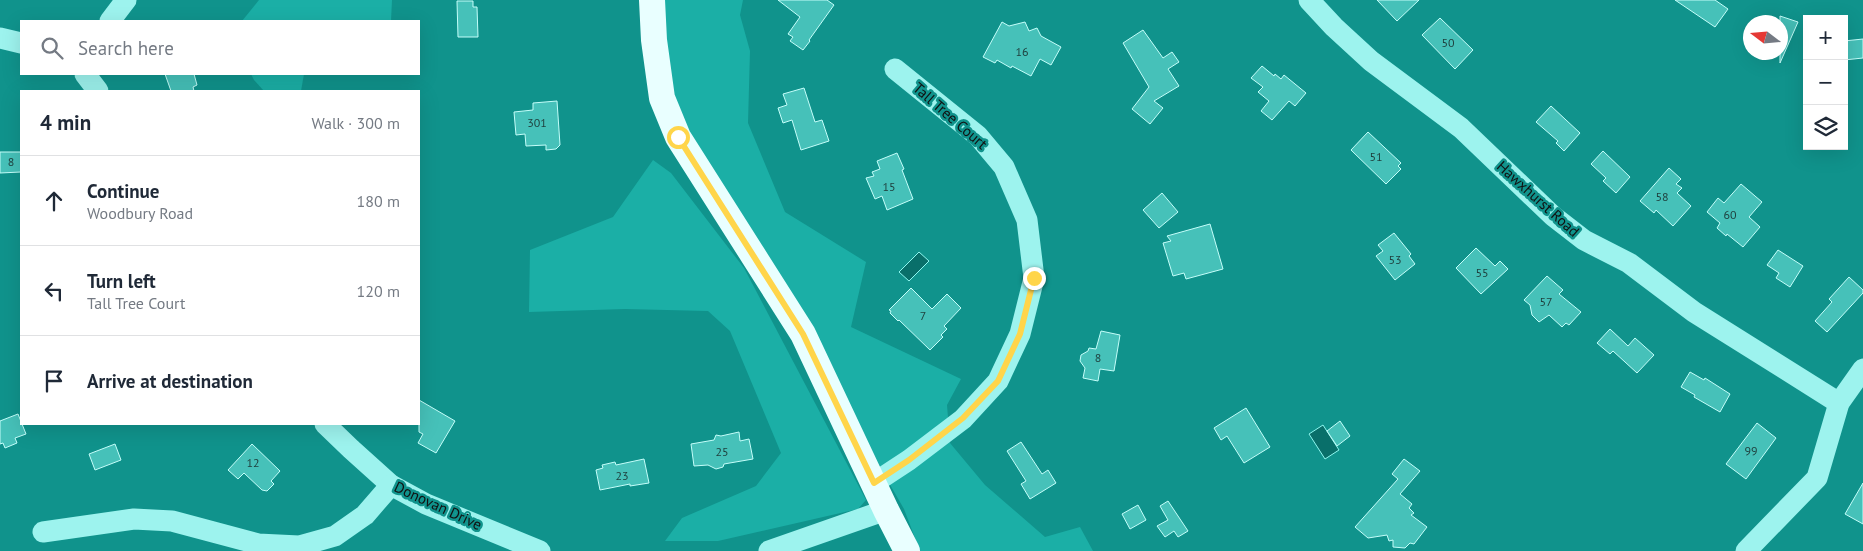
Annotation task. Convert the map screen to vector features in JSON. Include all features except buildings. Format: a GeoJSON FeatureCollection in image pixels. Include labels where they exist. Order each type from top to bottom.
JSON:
{"type":"FeatureCollection","features":[{"type":"Feature","properties":{"kind":"main road"},"geometry":{"type":"LineString","coordinates":[[652,0],[654,40],[662,98],[678,137],[803,334],[907,551]]}},
{"type":"Feature","properties":{"kind":"street"},"geometry":{"type":"LineString","coordinates":[[111,20],[126,0]]}},
{"type":"Feature","properties":{"kind":"street","name":"Hawxhurst Road"},"geometry":{"type":"LineString","coordinates":[[1309,0],[1334,27],[1371,61],[1461,128],[1553,216],[1584,240],[1629,263],[1694,312],[1839,403]]}},
{"type":"Feature","properties":{"kind":"street"},"geometry":{"type":"LineString","coordinates":[[0,38],[20,43]]}},
{"type":"Feature","properties":{"kind":"street","name":"Tall Tree Court"},"geometry":{"type":"LineString","coordinates":[[874,483],[909,460],[963,418],[998,381],[1020,334],[1034,278],[1027,220],[1004,167],[978,136],[895,68]]}},
{"type":"Feature","properties":{"kind":"street"},"geometry":{"type":"LineString","coordinates":[[86,75],[97,90]]}},
{"type":"Feature","properties":{"kind":"street"},"geometry":{"type":"LineString","coordinates":[[1746,551],[1818,478],[1839,403],[1863,369]]}},
{"type":"Feature","properties":{"kind":"street","name":"Donovan Drive"},"geometry":{"type":"LineString","coordinates":[[326,425],[391,485],[426,504],[540,551]]}},
{"type":"Feature","properties":{"kind":"street"},"geometry":{"type":"LineString","coordinates":[[43,532],[134,519],[172,521],[258,544],[299,546],[335,536],[365,515],[391,485]]}},
{"type":"Feature","properties":{"kind":"street"},"geometry":{"type":"LineString","coordinates":[[769,551],[886,510]]}},
{"type":"Feature","properties":{"kind":"green space"},"geometry":{"type":"Polygon","coordinates":[[[259,0],[392,0],[391,20],[243,20],[259,0]]]}},
{"type":"Feature","properties":{"kind":"green space"},"geometry":{"type":"Polygon","coordinates":[[[661,0],[743,0],[740,15],[750,51],[748,123],[785,212],[866,262],[851,327],[961,379],[947,405],[950,443],[985,485],[1045,537],[1080,527],[1093,551],[920,551],[904,509],[665,93],[661,0]]]}},
{"type":"Feature","properties":{"kind":"green space"},"geometry":{"type":"Polygon","coordinates":[[[252,75],[304,75],[301,90],[263,90],[252,75]]]}},
{"type":"Feature","properties":{"kind":"green space"},"geometry":{"type":"Polygon","coordinates":[[[653,160],[671,173],[744,268],[866,500],[858,509],[718,541],[665,541],[682,518],[756,486],[781,453],[730,331],[708,311],[625,309],[529,312],[530,250],[613,217],[653,160]]]}},
{"type":"Feature","properties":{"kind":"water"},"geometry":{"type":"Polygon","coordinates":[[[919,252],[929,261],[909,281],[899,272],[919,252]]]}},
{"type":"Feature","properties":{"kind":"water"},"geometry":{"type":"Polygon","coordinates":[[[1323,425],[1339,450],[1325,459],[1309,434],[1323,425]]]}},
{"type":"Feature","properties":{"kind":"route"},"geometry":{"type":"LineString","coordinates":[[678,137],[803,334],[874,483],[909,460],[963,418],[998,381],[1020,334],[1034,278]]}}]}
